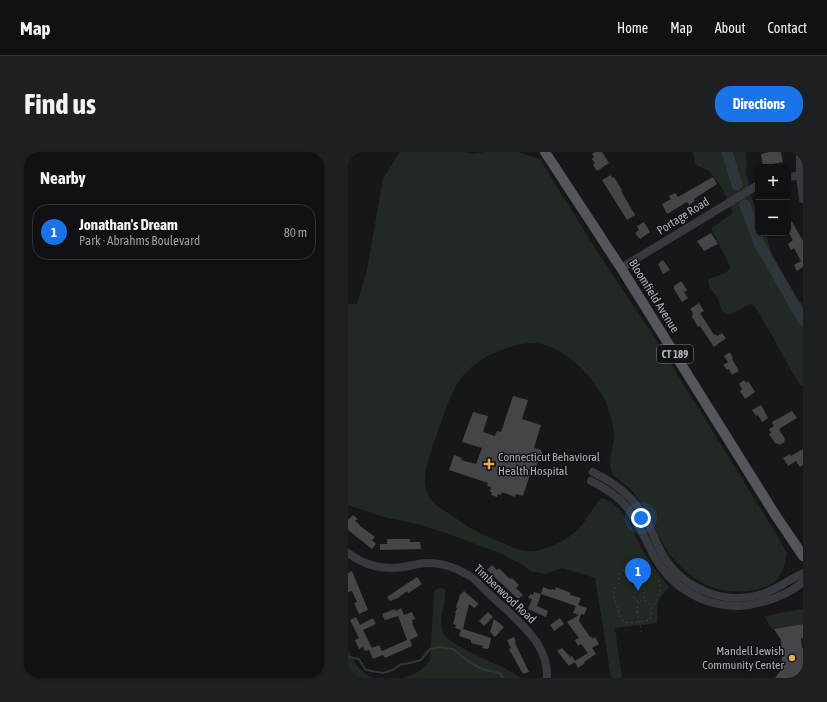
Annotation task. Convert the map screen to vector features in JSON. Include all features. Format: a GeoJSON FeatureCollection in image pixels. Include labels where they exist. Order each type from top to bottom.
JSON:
{"type":"FeatureCollection","features":[{"type":"Feature","properties":{"kind":"main road","name":"Bloomfield Avenue"},"geometry":{"type":"LineString","coordinates":[[545,152],[621,268],[776,516],[803,556]]}},
{"type":"Feature","properties":{"kind":"street"},"geometry":{"type":"LineString","coordinates":[[800,152],[803,199]]}},
{"type":"Feature","properties":{"kind":"street"},"geometry":{"type":"LineString","coordinates":[[791,177],[801,176]]}},
{"type":"Feature","properties":{"kind":"street","name":"Portage Road"},"geometry":{"type":"LineString","coordinates":[[621,268],[755,187]]}},
{"type":"Feature","properties":{"kind":"street"},"geometry":{"type":"LineString","coordinates":[[593,472],[615,484],[635,504],[669,564],[682,578],[699,589],[730,598],[751,597],[771,591],[803,573]]}},
{"type":"Feature","properties":{"kind":"street"},"geometry":{"type":"LineString","coordinates":[[591,480],[617,497],[626,506],[641,528],[658,563],[672,581],[684,591],[713,603],[743,606],[772,599],[803,582]]}},
{"type":"Feature","properties":{"kind":"street","name":"Timberwood Road"},"geometry":{"type":"LineString","coordinates":[[348,553],[357,560],[373,565],[393,568],[429,563],[445,565],[464,572],[473,578],[531,634],[539,646],[545,660],[547,678]]}},
{"type":"Feature","properties":{"kind":"path"},"geometry":{"type":"LineString","coordinates":[[637,561],[646,563],[651,568],[650,572],[658,580],[660,592],[652,607],[650,619],[630,623],[622,620],[614,592],[619,584],[619,574],[626,567],[637,561]]}},
{"type":"Feature","properties":{"kind":"path"},"geometry":{"type":"LineString","coordinates":[[639,591],[638,576],[640,574],[650,572]]}},
{"type":"Feature","properties":{"kind":"path"},"geometry":{"type":"LineString","coordinates":[[639,591],[644,594],[644,599],[652,607]]}},
{"type":"Feature","properties":{"kind":"path"},"geometry":{"type":"LineString","coordinates":[[639,591],[634,595],[635,599],[638,601],[637,611],[642,635]]}},
{"type":"Feature","properties":{"kind":"path"},"geometry":{"type":"LineString","coordinates":[[638,601],[644,599]]}},
{"type":"Feature","properties":{"kind":"shaded area"},"geometry":{"type":"Polygon","coordinates":[[[400,152],[464,152],[474,154],[484,152],[518,152],[540,159],[600,256],[653,335],[787,553],[779,578],[768,586],[749,591],[735,591],[723,590],[699,581],[679,565],[660,539],[641,503],[628,487],[617,479],[612,473],[610,459],[614,435],[613,425],[607,404],[596,386],[581,368],[572,360],[552,347],[530,343],[516,345],[498,351],[489,355],[468,370],[457,384],[449,400],[430,454],[425,476],[426,490],[429,497],[439,507],[467,526],[512,547],[527,551],[541,550],[557,544],[572,535],[582,525],[599,500],[602,498],[610,501],[617,507],[628,522],[650,563],[669,587],[658,601],[657,623],[615,628],[622,678],[611,678],[595,578],[562,568],[546,574],[530,571],[523,565],[502,554],[443,532],[414,523],[387,518],[348,505],[348,304],[357,304],[367,270],[383,179],[400,152]]]}},
{"type":"Feature","properties":{"kind":"shaded area"},"geometry":{"type":"Polygon","coordinates":[[[693,152],[746,152],[746,171],[751,196],[755,207],[755,236],[767,236],[772,257],[790,286],[796,300],[803,304],[803,386],[799,384],[755,307],[751,304],[728,315],[722,310],[717,296],[709,285],[709,279],[725,273],[731,268],[711,228],[732,214],[732,210],[722,188],[709,171],[695,163],[693,152]]]}},
{"type":"Feature","properties":{"kind":"shaded area"},"geometry":{"type":"Polygon","coordinates":[[[442,588],[445,590],[445,601],[441,624],[445,635],[459,646],[521,678],[403,678],[418,672],[425,667],[430,660],[434,593],[436,589],[442,588]]]}},
{"type":"Feature","properties":{"kind":"shaded area"},"geometry":{"type":"Polygon","coordinates":[[[803,609],[803,624],[772,629],[764,616],[803,609]]]}},
{"type":"Feature","properties":{"kind":"shaded area"},"geometry":{"type":"Polygon","coordinates":[[[348,650],[355,663],[361,670],[373,678],[348,678],[348,650]]]}},
{"type":"Feature","properties":{"kind":"building"},"geometry":{"type":"Polygon","coordinates":[[[595,152],[602,152],[609,163],[597,171],[593,165],[595,163],[592,159],[594,157],[592,154],[595,152]]]}},
{"type":"Feature","properties":{"kind":"building"},"geometry":{"type":"Polygon","coordinates":[[[781,152],[783,162],[763,164],[761,154],[781,152]]]}},
{"type":"Feature","properties":{"kind":"building"},"geometry":{"type":"Polygon","coordinates":[[[611,175],[612,178],[614,177],[622,190],[621,191],[635,215],[627,220],[602,180],[611,175]]]}},
{"type":"Feature","properties":{"kind":"building"},"geometry":{"type":"Polygon","coordinates":[[[713,177],[717,184],[694,199],[695,201],[689,205],[687,202],[667,214],[662,204],[671,199],[669,196],[675,193],[678,197],[713,177]]]}},
{"type":"Feature","properties":{"kind":"building"},"geometry":{"type":"Polygon","coordinates":[[[791,220],[803,241],[803,267],[797,271],[794,265],[801,261],[794,248],[791,250],[788,244],[793,240],[790,236],[791,220]]]}},
{"type":"Feature","properties":{"kind":"building"},"geometry":{"type":"Polygon","coordinates":[[[644,222],[650,232],[640,239],[635,233],[639,230],[637,226],[644,222]]]}},
{"type":"Feature","properties":{"kind":"building"},"geometry":{"type":"Polygon","coordinates":[[[711,233],[718,244],[704,251],[697,241],[711,233]]]}},
{"type":"Feature","properties":{"kind":"building"},"geometry":{"type":"Polygon","coordinates":[[[663,260],[670,270],[663,274],[658,264],[663,260]]]}},
{"type":"Feature","properties":{"kind":"building"},"geometry":{"type":"Polygon","coordinates":[[[681,281],[687,290],[684,292],[688,298],[682,302],[674,289],[674,286],[681,281]]]}},
{"type":"Feature","properties":{"kind":"building"},"geometry":{"type":"Polygon","coordinates":[[[699,303],[704,311],[700,313],[714,335],[715,334],[717,336],[722,333],[726,338],[714,347],[692,317],[693,313],[690,309],[699,303]]]}},
{"type":"Feature","properties":{"kind":"building"},"geometry":{"type":"Polygon","coordinates":[[[730,352],[739,371],[732,375],[729,369],[727,370],[723,365],[728,362],[724,356],[730,352]]]}},
{"type":"Feature","properties":{"kind":"building"},"geometry":{"type":"Polygon","coordinates":[[[744,380],[746,383],[748,381],[755,392],[745,399],[740,391],[742,389],[739,384],[744,380]]]}},
{"type":"Feature","properties":{"kind":"building"},"geometry":{"type":"Polygon","coordinates":[[[513,396],[528,400],[522,419],[541,425],[534,448],[541,450],[542,453],[535,469],[532,468],[523,496],[516,494],[515,497],[502,492],[501,495],[498,494],[497,497],[491,495],[491,487],[487,486],[488,483],[449,470],[454,455],[462,458],[461,460],[476,464],[482,448],[462,442],[473,412],[488,416],[483,432],[495,436],[497,431],[501,432],[513,396]]]}},
{"type":"Feature","properties":{"kind":"building"},"geometry":{"type":"Polygon","coordinates":[[[761,405],[768,418],[762,422],[758,415],[756,416],[752,410],[761,405]]]}},
{"type":"Feature","properties":{"kind":"building"},"geometry":{"type":"Polygon","coordinates":[[[792,411],[797,418],[779,429],[785,439],[785,442],[779,445],[778,443],[776,444],[769,434],[771,433],[769,429],[774,426],[772,422],[792,411]]]}},
{"type":"Feature","properties":{"kind":"building"},"geometry":{"type":"Polygon","coordinates":[[[803,449],[803,465],[800,467],[796,461],[788,466],[783,458],[790,454],[791,456],[803,449]]]}},
{"type":"Feature","properties":{"kind":"building"},"geometry":{"type":"Polygon","coordinates":[[[353,515],[358,519],[355,521],[359,525],[375,537],[372,540],[376,544],[372,549],[348,530],[348,520],[353,515]]]}},
{"type":"Feature","properties":{"kind":"building"},"geometry":{"type":"Polygon","coordinates":[[[387,539],[410,539],[410,542],[420,542],[421,549],[380,550],[380,544],[387,544],[387,539]]]}},
{"type":"Feature","properties":{"kind":"building"},"geometry":{"type":"Polygon","coordinates":[[[492,565],[497,570],[499,568],[510,579],[512,578],[519,585],[516,588],[523,595],[518,599],[487,570],[492,565]]]}},
{"type":"Feature","properties":{"kind":"building"},"geometry":{"type":"Polygon","coordinates":[[[352,571],[368,610],[359,614],[354,603],[357,602],[352,591],[348,592],[348,573],[352,571]]]}},
{"type":"Feature","properties":{"kind":"building"},"geometry":{"type":"Polygon","coordinates":[[[417,577],[422,584],[410,592],[408,593],[407,591],[398,598],[390,601],[387,597],[417,577]]]}},
{"type":"Feature","properties":{"kind":"building"},"geometry":{"type":"Polygon","coordinates":[[[543,587],[555,590],[556,587],[571,593],[570,595],[581,598],[578,605],[587,608],[584,615],[581,614],[579,621],[590,637],[591,636],[592,639],[595,637],[599,644],[592,648],[596,654],[578,668],[575,662],[569,666],[557,651],[562,648],[570,657],[572,656],[575,661],[588,653],[581,644],[578,646],[575,640],[579,638],[567,622],[579,615],[573,613],[576,606],[541,594],[543,587]]]}},
{"type":"Feature","properties":{"kind":"building"},"geometry":{"type":"Polygon","coordinates":[[[464,591],[479,604],[474,608],[469,604],[463,629],[491,638],[489,648],[487,649],[482,648],[483,646],[471,643],[471,640],[459,636],[461,630],[455,628],[456,625],[453,624],[460,595],[464,591]]]}},
{"type":"Feature","properties":{"kind":"building"},"geometry":{"type":"Polygon","coordinates":[[[534,592],[541,594],[537,606],[548,611],[546,617],[528,609],[532,599],[528,598],[530,594],[533,595],[534,592]]]}},
{"type":"Feature","properties":{"kind":"building"},"geometry":{"type":"Polygon","coordinates":[[[401,608],[404,615],[412,612],[415,619],[412,620],[412,623],[418,636],[410,640],[412,646],[385,658],[383,655],[373,659],[369,650],[365,651],[363,647],[359,649],[355,640],[359,638],[350,620],[356,617],[360,625],[373,618],[376,624],[363,630],[372,648],[379,645],[382,651],[407,640],[398,616],[385,620],[382,614],[395,609],[396,611],[401,608]]]}},
{"type":"Feature","properties":{"kind":"building"},"geometry":{"type":"Polygon","coordinates":[[[488,612],[493,617],[484,626],[479,621],[488,612]]]}},
{"type":"Feature","properties":{"kind":"building"},"geometry":{"type":"Polygon","coordinates":[[[560,618],[564,624],[554,631],[550,625],[560,618]]]}},
{"type":"Feature","properties":{"kind":"building"},"geometry":{"type":"Polygon","coordinates":[[[494,619],[504,627],[495,637],[490,632],[494,619]]]}},
{"type":"Feature","properties":{"kind":"building","name":"Mandell Jewish Community Center"},"geometry":{"type":"Polygon","coordinates":[[[803,624],[803,638],[801,638],[803,648],[803,678],[775,678],[782,669],[781,640],[774,629],[803,624]]]}},
{"type":"Feature","properties":{"kind":"building"},"geometry":{"type":"Polygon","coordinates":[[[514,637],[515,643],[529,672],[523,674],[509,649],[511,648],[507,640],[514,637]]]}},
{"type":"Feature","properties":{"kind":"waterway"},"geometry":{"type":"LineString","coordinates":[[727,152],[737,185]]}},
{"type":"Feature","properties":{"kind":"waterway"},"geometry":{"type":"LineString","coordinates":[[745,205],[759,243],[803,320]]}},
{"type":"Feature","properties":{"kind":"waterway"},"geometry":{"type":"LineString","coordinates":[[348,657],[359,659],[366,670],[383,673],[393,670],[401,664],[421,660],[430,649],[440,647],[453,649],[469,662],[484,670],[497,672],[501,674],[503,678]]}},
{"type":"Feature","properties":{"kind":"place","name":"Connecticut Behavioral Health Hospital"},"geometry":{"type":"Point","coordinates":[489,464]}},
{"type":"Feature","properties":{"kind":"place","name":"Jonathan's Dream"},"geometry":{"type":"Point","coordinates":[638,591]}},
{"type":"Feature","properties":{"kind":"place","name":"Mandell Jewish Community Center"},"geometry":{"type":"Point","coordinates":[792,658]}}]}
